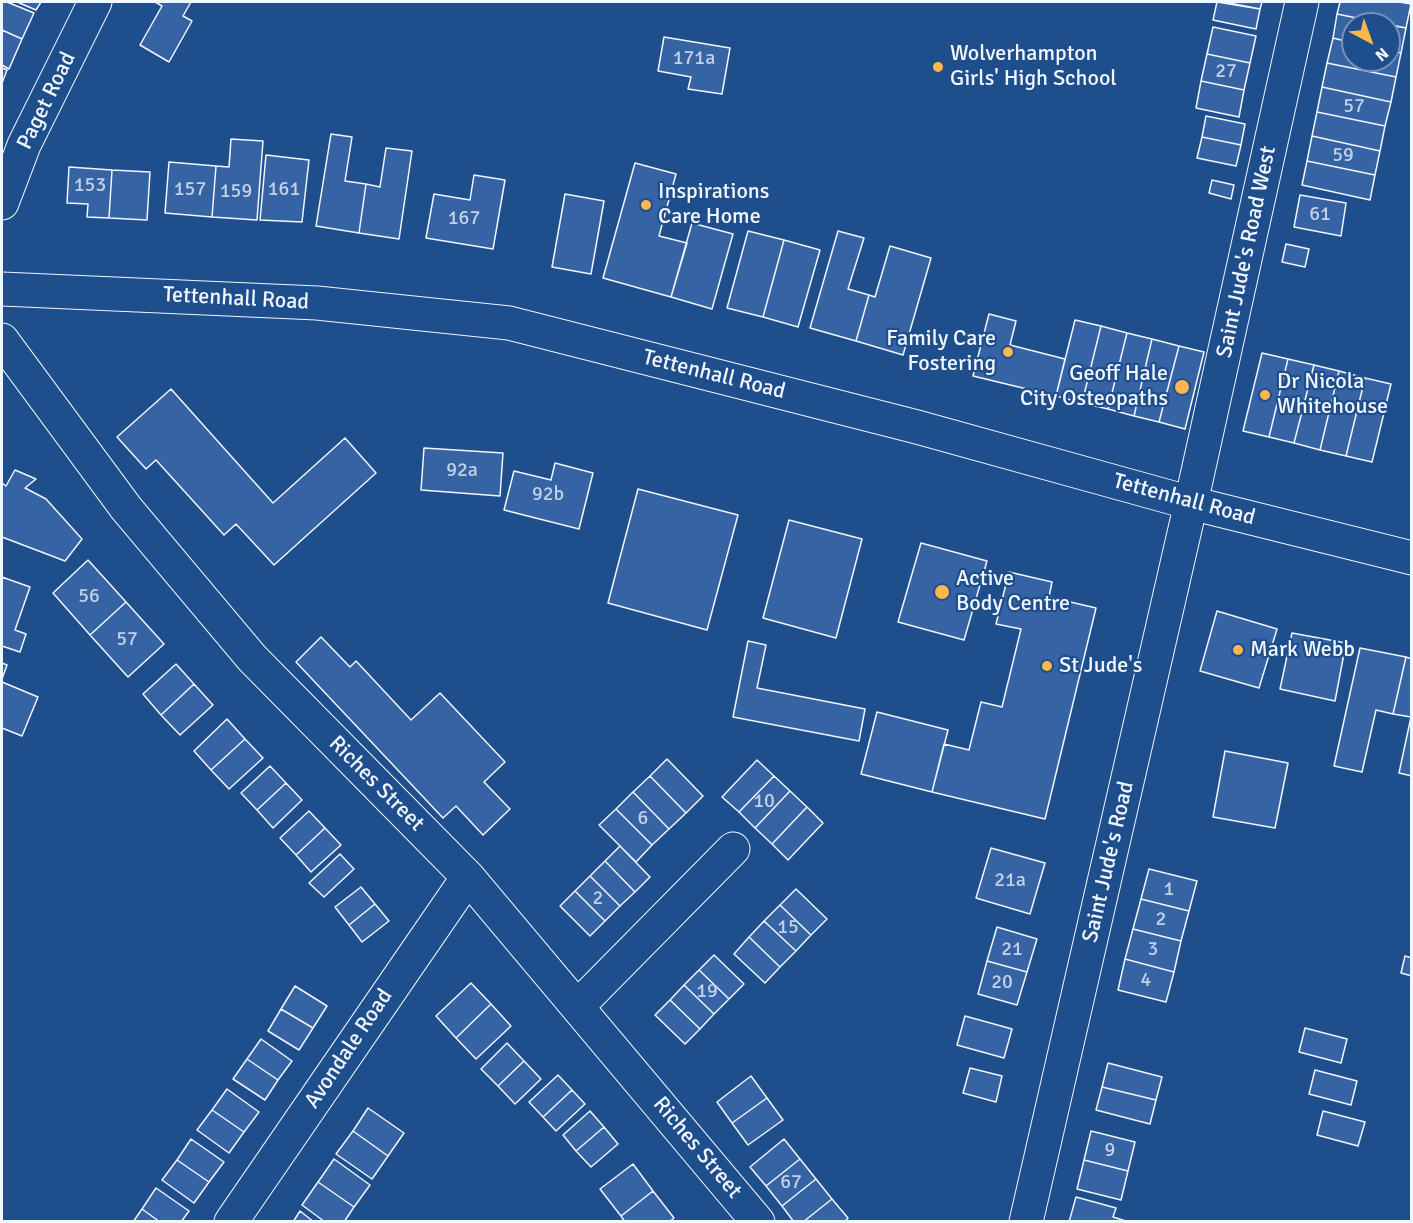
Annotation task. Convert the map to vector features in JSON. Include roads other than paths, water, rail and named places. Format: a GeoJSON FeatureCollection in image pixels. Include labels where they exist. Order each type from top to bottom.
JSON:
{"type":"FeatureCollection","features":[{"type":"Feature","properties":{"kind":"main road","name":"Paget Road"},"geometry":{"type":"LineString","coordinates":[[2,203],[24,145],[95,2]]}},
{"type":"Feature","properties":{"kind":"main road","name":"Saint Jude's Road West"},"geometry":{"type":"LineString","coordinates":[[1191,503],[1302,2]]}},
{"type":"Feature","properties":{"kind":"main road","name":"Tettenhall Road"},"geometry":{"type":"LineString","coordinates":[[2,289],[317,303],[510,323],[928,430],[1191,503],[1412,558]]}},
{"type":"Feature","properties":{"kind":"main road","name":"Riches Street"},"geometry":{"type":"LineString","coordinates":[[2,340],[126,508],[252,658],[468,877],[758,1221]]}},
{"type":"Feature","properties":{"kind":"main road","name":"Saint Jude's Road"},"geometry":{"type":"LineString","coordinates":[[1026,1221],[1191,503]]}},
{"type":"Feature","properties":{"kind":"main road"},"geometry":{"type":"LineString","coordinates":[[578,1006],[733,849]]}},
{"type":"Feature","properties":{"kind":"main road","name":"Avondale Road"},"geometry":{"type":"LineString","coordinates":[[231,1221],[468,877]]}},
{"type":"Feature","properties":{"kind":"place","name":"Wolverhampton Girls' High School"},"geometry":{"type":"Point","coordinates":[938,67]}},
{"type":"Feature","properties":{"kind":"place","name":"Inspirations Care Home"},"geometry":{"type":"Point","coordinates":[646,205]}},
{"type":"Feature","properties":{"kind":"place","name":"Family Care Fostering"},"geometry":{"type":"Point","coordinates":[1008,352]}},
{"type":"Feature","properties":{"kind":"place","name":"Geoff Hale City Osteopaths"},"geometry":{"type":"Point","coordinates":[1182,387]}},
{"type":"Feature","properties":{"kind":"place","name":"Dr Nicola Whitehouse"},"geometry":{"type":"Point","coordinates":[1265,395]}},
{"type":"Feature","properties":{"kind":"place","name":"Active Body Centre"},"geometry":{"type":"Point","coordinates":[942,592]}},
{"type":"Feature","properties":{"kind":"place","name":"Mark Webb"},"geometry":{"type":"Point","coordinates":[1238,650]}},
{"type":"Feature","properties":{"kind":"place","name":"St Jude's"},"geometry":{"type":"Point","coordinates":[1047,666]}}]}
